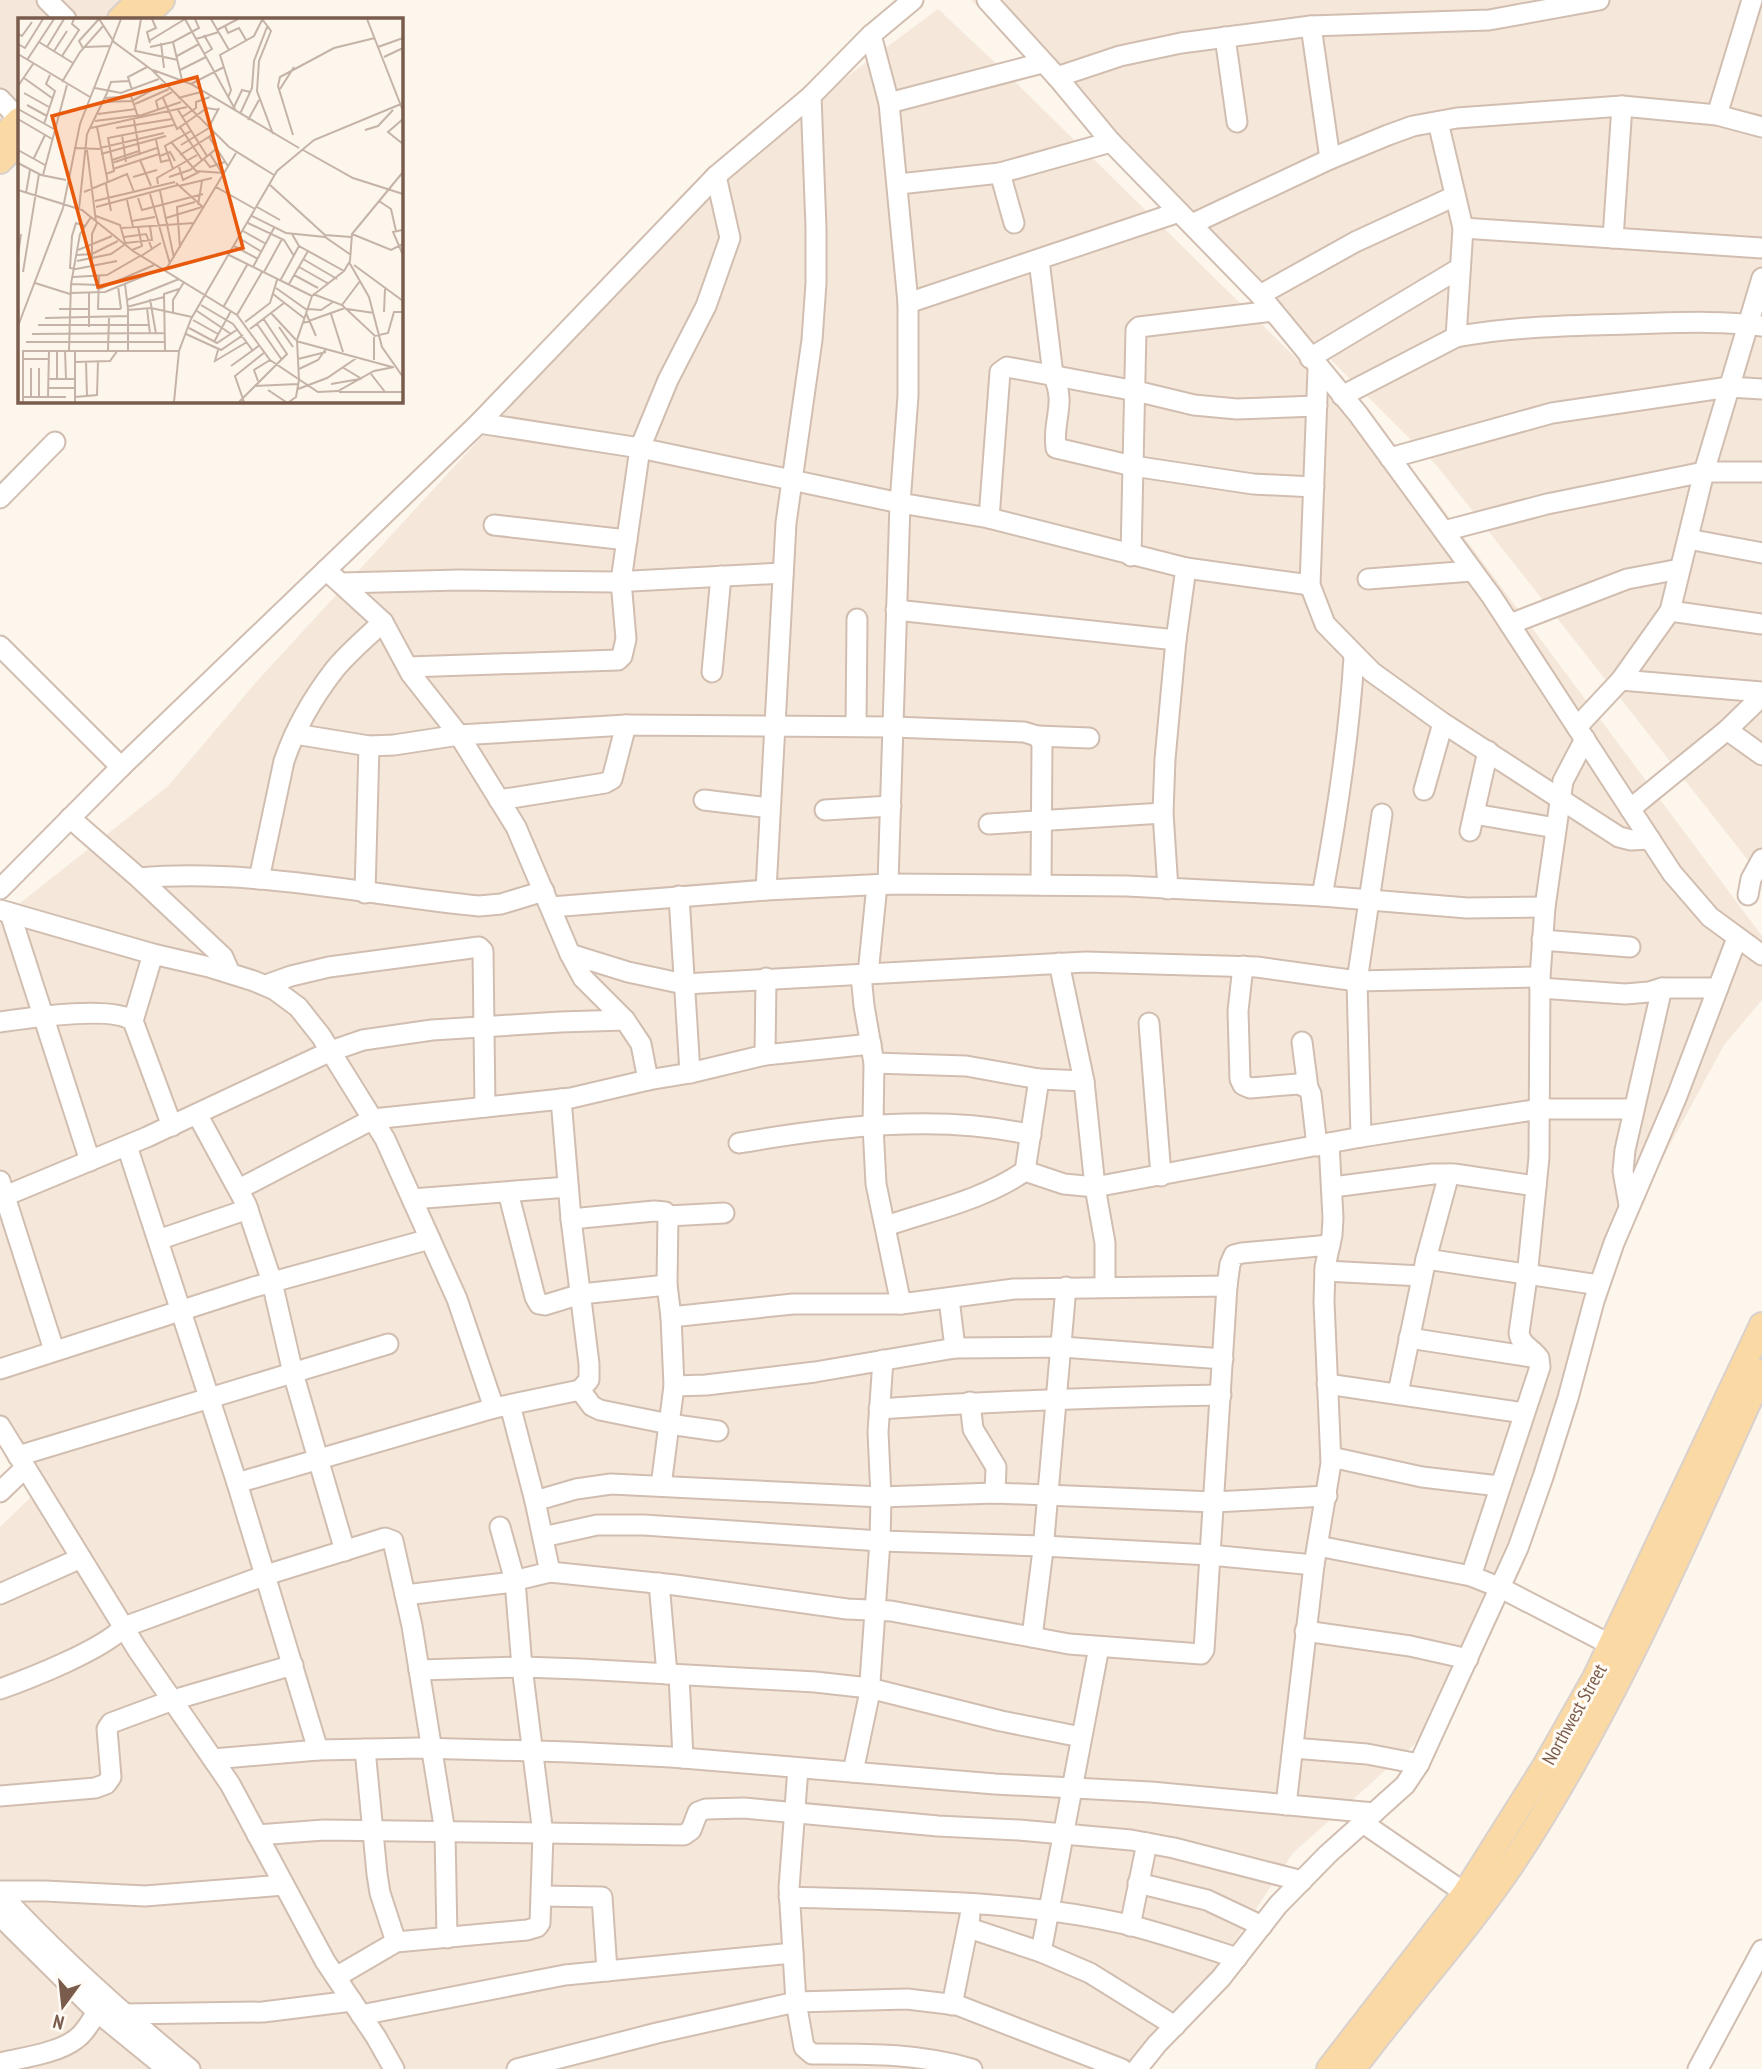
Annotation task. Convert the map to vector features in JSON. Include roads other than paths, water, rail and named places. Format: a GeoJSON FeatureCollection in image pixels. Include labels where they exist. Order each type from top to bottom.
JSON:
{"type":"FeatureCollection","features":[{"type":"Feature","properties":{"kind":"main road"},"geometry":{"type":"LineString","coordinates":[[121,18],[139,0]]}},
{"type":"Feature","properties":{"kind":"main road"},"geometry":{"type":"LineString","coordinates":[[144,18],[162,0]]}},
{"type":"Feature","properties":{"kind":"main road"},"geometry":{"type":"LineString","coordinates":[[0,139],[18,120]]}},
{"type":"Feature","properties":{"kind":"main road"},"geometry":{"type":"LineString","coordinates":[[0,161],[18,143]]}},
{"type":"Feature","properties":{"kind":"main road","name":"Northwest Street"},"geometry":{"type":"LineString","coordinates":[[1329,2069],[1465,1893],[1545,1766],[1611,1645],[1762,1325]]}},
{"type":"Feature","properties":{"kind":"main road","name":"Northwest Street"},"geometry":{"type":"LineString","coordinates":[[1353,2069],[1511,1864],[1564,1777],[1609,1698],[1762,1373]]}},
{"type":"Feature","properties":{"kind":"street"},"geometry":{"type":"LineString","coordinates":[[47,0],[65,18]]}},
{"type":"Feature","properties":{"kind":"street"},"geometry":{"type":"LineString","coordinates":[[0,889],[121,767],[334,577],[716,176],[811,96],[872,35],[913,0]]}},
{"type":"Feature","properties":{"kind":"street"},"geometry":{"type":"LineString","coordinates":[[1057,77],[1155,47],[1225,37],[1311,26],[1489,20],[1599,0]]}},
{"type":"Feature","properties":{"kind":"street"},"geometry":{"type":"LineString","coordinates":[[1717,115],[1754,22],[1752,0]]}},
{"type":"Feature","properties":{"kind":"street"},"geometry":{"type":"LineString","coordinates":[[997,2],[1042,63],[1111,142],[1260,295],[1342,396],[1510,624],[1672,873],[1710,917],[1762,955]]}},
{"type":"Feature","properties":{"kind":"street"},"geometry":{"type":"LineString","coordinates":[[1311,26],[1330,159]]}},
{"type":"Feature","properties":{"kind":"street"},"geometry":{"type":"LineString","coordinates":[[872,35],[889,103],[899,184],[908,303],[908,396],[900,503],[891,806],[882,885],[865,975],[872,1054],[876,1184],[901,1304]]}},
{"type":"Feature","properties":{"kind":"street"},"geometry":{"type":"LineString","coordinates":[[1225,37],[1237,122]]}},
{"type":"Feature","properties":{"kind":"street"},"geometry":{"type":"LineString","coordinates":[[889,103],[1042,63]]}},
{"type":"Feature","properties":{"kind":"street"},"geometry":{"type":"LineString","coordinates":[[765,890],[786,523],[812,340],[816,283],[811,96]]}},
{"type":"Feature","properties":{"kind":"street"},"geometry":{"type":"LineString","coordinates":[[0,99],[18,118]]}},
{"type":"Feature","properties":{"kind":"street"},"geometry":{"type":"LineString","coordinates":[[1613,238],[1622,106]]}},
{"type":"Feature","properties":{"kind":"street"},"geometry":{"type":"LineString","coordinates":[[908,303],[1039,260],[1185,218],[1413,126],[1457,118],[1622,106],[1717,115],[1762,127]]}},
{"type":"Feature","properties":{"kind":"street"},"geometry":{"type":"LineString","coordinates":[[1438,122],[1463,228],[1456,337]]}},
{"type":"Feature","properties":{"kind":"street"},"geometry":{"type":"LineString","coordinates":[[899,184],[1000,173],[1111,142]]}},
{"type":"Feature","properties":{"kind":"street"},"geometry":{"type":"LineString","coordinates":[[1000,173],[1014,223]]}},
{"type":"Feature","properties":{"kind":"street"},"geometry":{"type":"LineString","coordinates":[[408,667],[618,660],[622,656],[626,639],[621,581],[640,448],[668,380],[706,306],[730,238],[716,176]]}},
{"type":"Feature","properties":{"kind":"street"},"geometry":{"type":"LineString","coordinates":[[1260,295],[1344,247],[1455,196]]}},
{"type":"Feature","properties":{"kind":"street"},"geometry":{"type":"LineString","coordinates":[[1463,228],[1762,248]]}},
{"type":"Feature","properties":{"kind":"street"},"geometry":{"type":"LineString","coordinates":[[1039,260],[1053,375],[1060,397],[1056,448],[1133,466],[1253,484],[1314,487]]}},
{"type":"Feature","properties":{"kind":"street"},"geometry":{"type":"LineString","coordinates":[[1314,363],[1460,268]]}},
{"type":"Feature","properties":{"kind":"street"},"geometry":{"type":"LineString","coordinates":[[1471,1576],[1539,1367],[1539,1358],[1520,1339],[1536,1186],[1540,1109],[1542,940],[1560,797],[1581,733],[1670,611],[1704,472],[1729,387],[1755,325],[1762,278]]}},
{"type":"Feature","properties":{"kind":"street"},"geometry":{"type":"LineString","coordinates":[[1131,556],[1136,391],[1134,334],[1139,327],[1273,311]]}},
{"type":"Feature","properties":{"kind":"street"},"geometry":{"type":"LineString","coordinates":[[1342,396],[1456,337],[1515,327],[1690,322],[1755,325]]}},
{"type":"Feature","properties":{"kind":"street"},"geometry":{"type":"LineString","coordinates":[[1314,363],[1317,406],[1310,585],[1325,624],[1372,672],[1443,723],[1619,837],[1631,840],[1650,839]]}},
{"type":"Feature","properties":{"kind":"street"},"geometry":{"type":"LineString","coordinates":[[989,518],[1000,372],[1007,367],[1136,391],[1194,405],[1237,409],[1317,406]]}},
{"type":"Feature","properties":{"kind":"street"},"geometry":{"type":"LineString","coordinates":[[1390,458],[1552,413],[1729,387],[1762,390]]}},
{"type":"Feature","properties":{"kind":"street"},"geometry":{"type":"LineString","coordinates":[[479,423],[640,448],[900,503],[989,518],[1186,568],[1310,585]]}},
{"type":"Feature","properties":{"kind":"street"},"geometry":{"type":"LineString","coordinates":[[0,498],[55,442]]}},
{"type":"Feature","properties":{"kind":"street"},"geometry":{"type":"LineString","coordinates":[[1444,531],[1547,505],[1704,472],[1762,471]]}},
{"type":"Feature","properties":{"kind":"street"},"geometry":{"type":"LineString","coordinates":[[494,526],[627,540]]}},
{"type":"Feature","properties":{"kind":"street"},"geometry":{"type":"LineString","coordinates":[[1688,539],[1762,553]]}},
{"type":"Feature","properties":{"kind":"street"},"geometry":{"type":"LineString","coordinates":[[1168,889],[1163,813],[1165,759],[1186,568]]}},
{"type":"Feature","properties":{"kind":"street"},"geometry":{"type":"LineString","coordinates":[[1510,624],[1627,579],[1680,569]]}},
{"type":"Feature","properties":{"kind":"street"},"geometry":{"type":"LineString","coordinates":[[1368,579],[1472,571]]}},
{"type":"Feature","properties":{"kind":"street"},"geometry":{"type":"LineString","coordinates":[[334,577],[621,581],[783,573]]}},
{"type":"Feature","properties":{"kind":"street"},"geometry":{"type":"LineString","coordinates":[[712,672],[721,576]]}},
{"type":"Feature","properties":{"kind":"street"},"geometry":{"type":"LineString","coordinates":[[334,577],[383,622],[408,667],[459,734],[516,827],[570,954],[587,984],[625,1020],[641,1044],[648,1080]]}},
{"type":"Feature","properties":{"kind":"street"},"geometry":{"type":"LineString","coordinates":[[897,610],[1176,640]]}},
{"type":"Feature","properties":{"kind":"street"},"geometry":{"type":"LineString","coordinates":[[1670,611],[1762,624]]}},
{"type":"Feature","properties":{"kind":"street"},"geometry":{"type":"LineString","coordinates":[[856,726],[858,619]]}},
{"type":"Feature","properties":{"kind":"street"},"geometry":{"type":"LineString","coordinates":[[259,879],[284,761],[296,734],[335,670],[383,622]]}},
{"type":"Feature","properties":{"kind":"street"},"geometry":{"type":"LineString","coordinates":[[0,646],[121,767]]}},
{"type":"Feature","properties":{"kind":"street"},"geometry":{"type":"LineString","coordinates":[[1322,896],[1342,787],[1351,719],[1354,656]]}},
{"type":"Feature","properties":{"kind":"street"},"geometry":{"type":"LineString","coordinates":[[1621,681],[1762,694]]}},
{"type":"Feature","properties":{"kind":"street"},"geometry":{"type":"LineString","coordinates":[[1630,809],[1727,730],[1762,694]]}},
{"type":"Feature","properties":{"kind":"street"},"geometry":{"type":"LineString","coordinates":[[1424,790],[1443,723]]}},
{"type":"Feature","properties":{"kind":"street"},"geometry":{"type":"LineString","coordinates":[[499,800],[605,783],[612,779],[626,725]]}},
{"type":"Feature","properties":{"kind":"street"},"geometry":{"type":"LineString","coordinates":[[296,734],[369,746],[394,745],[459,734],[626,725],[893,727],[1024,732],[1038,736],[1089,738]]}},
{"type":"Feature","properties":{"kind":"street"},"geometry":{"type":"LineString","coordinates":[[1727,730],[1762,755]]}},
{"type":"Feature","properties":{"kind":"street"},"geometry":{"type":"LineString","coordinates":[[1038,736],[1042,743],[1041,886]]}},
{"type":"Feature","properties":{"kind":"street"},"geometry":{"type":"LineString","coordinates":[[365,893],[369,746]]}},
{"type":"Feature","properties":{"kind":"street"},"geometry":{"type":"LineString","coordinates":[[1488,751],[1472,823],[1556,828]]}},
{"type":"Feature","properties":{"kind":"street"},"geometry":{"type":"LineString","coordinates":[[704,800],[770,808]]}},
{"type":"Feature","properties":{"kind":"street"},"geometry":{"type":"LineString","coordinates":[[825,810],[891,806]]}},
{"type":"Feature","properties":{"kind":"street"},"geometry":{"type":"LineString","coordinates":[[989,824],[1163,813]]}},
{"type":"Feature","properties":{"kind":"street"},"geometry":{"type":"LineString","coordinates":[[1361,1137],[1357,981],[1382,814]]}},
{"type":"Feature","properties":{"kind":"street"},"geometry":{"type":"LineString","coordinates":[[70,818],[223,957],[230,973]]}},
{"type":"Feature","properties":{"kind":"street"},"geometry":{"type":"LineString","coordinates":[[1748,895],[1751,879],[1762,859]]}},
{"type":"Feature","properties":{"kind":"street"},"geometry":{"type":"LineString","coordinates":[[139,878],[205,874],[480,906],[547,899],[679,896],[882,885],[1127,886],[1322,896],[1467,908],[1545,907]]}},
{"type":"Feature","properties":{"kind":"street"},"geometry":{"type":"LineString","coordinates":[[679,896],[690,1073]]}},
{"type":"Feature","properties":{"kind":"street"},"geometry":{"type":"LineString","coordinates":[[5,912],[230,973],[266,985],[299,1007],[331,1051],[385,1139],[457,1299],[502,1406],[535,1501],[550,1572]]}},
{"type":"Feature","properties":{"kind":"street"},"geometry":{"type":"LineString","coordinates":[[5,912],[43,1016],[90,1161]]}},
{"type":"Feature","properties":{"kind":"street"},"geometry":{"type":"LineString","coordinates":[[1137,2069],[1157,2043],[1204,1998],[1278,1905],[1405,1785],[1419,1764],[1501,1588],[1543,1477],[1599,1285],[1737,939]]}},
{"type":"Feature","properties":{"kind":"street"},"geometry":{"type":"LineString","coordinates":[[1542,940],[1630,947]]}},
{"type":"Feature","properties":{"kind":"street"},"geometry":{"type":"LineString","coordinates":[[266,985],[329,967],[475,946],[481,948],[485,1107]]}},
{"type":"Feature","properties":{"kind":"street"},"geometry":{"type":"LineString","coordinates":[[153,954],[133,1021],[172,1126]]}},
{"type":"Feature","properties":{"kind":"street"},"geometry":{"type":"LineString","coordinates":[[570,954],[628,972],[684,984],[1139,962],[1243,966],[1357,981],[1540,983],[1625,994],[1662,988],[1718,988]]}},
{"type":"Feature","properties":{"kind":"street"},"geometry":{"type":"LineString","coordinates":[[1059,964],[1084,1081],[1095,1187],[1105,1242],[1105,1287]]}},
{"type":"Feature","properties":{"kind":"street"},"geometry":{"type":"LineString","coordinates":[[1243,966],[1238,1012],[1240,1079],[1243,1085],[1250,1088],[1298,1084],[1308,1088]]}},
{"type":"Feature","properties":{"kind":"street"},"geometry":{"type":"LineString","coordinates":[[765,1055],[766,978]]}},
{"type":"Feature","properties":{"kind":"street"},"geometry":{"type":"LineString","coordinates":[[1630,1206],[1623,1171],[1633,1109],[1662,988]]}},
{"type":"Feature","properties":{"kind":"street"},"geometry":{"type":"LineString","coordinates":[[0,1021],[105,1013],[124,1016],[133,1021]]}},
{"type":"Feature","properties":{"kind":"street"},"geometry":{"type":"LineString","coordinates":[[54,1350],[2,1189],[90,1161],[127,1146],[331,1051],[394,1034],[625,1020]]}},
{"type":"Feature","properties":{"kind":"street"},"geometry":{"type":"LineString","coordinates":[[1149,1023],[1161,1176]]}},
{"type":"Feature","properties":{"kind":"street"},"geometry":{"type":"LineString","coordinates":[[1286,1805],[1314,1566],[1331,1457],[1325,1271],[1332,1235],[1333,1187],[1308,1088],[1302,1042]]}},
{"type":"Feature","properties":{"kind":"street"},"geometry":{"type":"LineString","coordinates":[[239,1189],[373,1119],[561,1099],[765,1055],[872,1054],[1039,1079],[1084,1081]]}},
{"type":"Feature","properties":{"kind":"street"},"geometry":{"type":"LineString","coordinates":[[886,1226],[974,1199],[1008,1183],[1024,1171],[1039,1079]]}},
{"type":"Feature","properties":{"kind":"street"},"geometry":{"type":"LineString","coordinates":[[237,1483],[502,1406],[580,1390],[589,1380],[561,1099]]}},
{"type":"Feature","properties":{"kind":"street"},"geometry":{"type":"LineString","coordinates":[[1024,1171],[1064,1184],[1095,1187],[1361,1137],[1540,1109],[1633,1109]]}},
{"type":"Feature","properties":{"kind":"street"},"geometry":{"type":"LineString","coordinates":[[197,1114],[248,1209],[272,1282],[293,1373],[345,1551]]}},
{"type":"Feature","properties":{"kind":"street"},"geometry":{"type":"LineString","coordinates":[[739,1143],[873,1126],[959,1123],[997,1127],[1031,1135]]}},
{"type":"Feature","properties":{"kind":"street"},"geometry":{"type":"LineString","coordinates":[[127,1146],[237,1483],[318,1750]]}},
{"type":"Feature","properties":{"kind":"street"},"geometry":{"type":"LineString","coordinates":[[1333,1187],[1449,1174],[1473,1175],[1536,1186]]}},
{"type":"Feature","properties":{"kind":"street"},"geometry":{"type":"LineString","coordinates":[[1398,1393],[1424,1268],[1449,1174]]}},
{"type":"Feature","properties":{"kind":"street"},"geometry":{"type":"LineString","coordinates":[[412,1199],[568,1187]]}},
{"type":"Feature","properties":{"kind":"street"},"geometry":{"type":"LineString","coordinates":[[508,1192],[538,1304],[545,1305],[581,1294],[667,1285]]}},
{"type":"Feature","properties":{"kind":"street"},"geometry":{"type":"LineString","coordinates":[[158,1240],[248,1209]]}},
{"type":"Feature","properties":{"kind":"street"},"geometry":{"type":"LineString","coordinates":[[571,1219],[654,1211],[664,1212],[668,1216],[724,1213]]}},
{"type":"Feature","properties":{"kind":"street"},"geometry":{"type":"LineString","coordinates":[[661,1486],[674,1386],[667,1285],[668,1216]]}},
{"type":"Feature","properties":{"kind":"street"},"geometry":{"type":"LineString","coordinates":[[0,1369],[272,1282],[430,1239]]}},
{"type":"Feature","properties":{"kind":"street"},"geometry":{"type":"LineString","coordinates":[[405,1595],[515,1581],[550,1572],[913,1614],[1099,1647],[1201,1654],[1204,1650],[1230,1264],[1234,1255],[1242,1253],[1330,1245]]}},
{"type":"Feature","properties":{"kind":"street"},"geometry":{"type":"LineString","coordinates":[[1325,1271],[1424,1268],[1528,1274],[1599,1285]]}},
{"type":"Feature","properties":{"kind":"street"},"geometry":{"type":"LineString","coordinates":[[671,1317],[793,1304],[901,1304],[1014,1289],[1227,1286]]}},
{"type":"Feature","properties":{"kind":"street"},"geometry":{"type":"LineString","coordinates":[[1032,1637],[1043,1546],[1066,1287]]}},
{"type":"Feature","properties":{"kind":"street"},"geometry":{"type":"LineString","coordinates":[[949,1299],[956,1348]]}},
{"type":"Feature","properties":{"kind":"street"},"geometry":{"type":"LineString","coordinates":[[1409,1338],[1539,1358]]}},
{"type":"Feature","properties":{"kind":"street"},"geometry":{"type":"LineString","coordinates":[[0,1492],[22,1462],[210,1398],[388,1344]]}},
{"type":"Feature","properties":{"kind":"street"},"geometry":{"type":"LineString","coordinates":[[674,1386],[706,1385],[815,1372],[956,1348],[1062,1347],[1223,1359]]}},
{"type":"Feature","properties":{"kind":"street"},"geometry":{"type":"LineString","coordinates":[[853,1772],[869,1688],[880,1541],[879,1409],[883,1360]]}},
{"type":"Feature","properties":{"kind":"street"},"geometry":{"type":"LineString","coordinates":[[1327,1384],[1524,1413]]}},
{"type":"Feature","properties":{"kind":"street"},"geometry":{"type":"LineString","coordinates":[[580,1390],[592,1406],[600,1410],[718,1431]]}},
{"type":"Feature","properties":{"kind":"street"},"geometry":{"type":"LineString","coordinates":[[879,1409],[1057,1398],[1221,1395]]}},
{"type":"Feature","properties":{"kind":"street"},"geometry":{"type":"LineString","coordinates":[[970,1402],[973,1429],[996,1467],[995,1493]]}},
{"type":"Feature","properties":{"kind":"street"},"geometry":{"type":"LineString","coordinates":[[0,1426],[124,1627],[230,1784],[336,1977],[394,2069]]}},
{"type":"Feature","properties":{"kind":"street"},"geometry":{"type":"LineString","coordinates":[[1331,1457],[1422,1476],[1499,1486]]}},
{"type":"Feature","properties":{"kind":"street"},"geometry":{"type":"LineString","coordinates":[[535,1501],[576,1489],[611,1484],[881,1497],[995,1493],[1214,1502],[1327,1496]]}},
{"type":"Feature","properties":{"kind":"street"},"geometry":{"type":"LineString","coordinates":[[543,1536],[608,1524],[880,1541],[1210,1555],[1314,1566]]}},
{"type":"Feature","properties":{"kind":"street"},"geometry":{"type":"LineString","coordinates":[[336,1977],[396,1942],[537,1927],[542,1913],[543,1834],[522,1667],[515,1581],[500,1527]]}},
{"type":"Feature","properties":{"kind":"street"},"geometry":{"type":"LineString","coordinates":[[0,1689],[29,1679],[112,1638],[124,1627],[266,1576],[385,1538],[390,1539],[393,1541],[405,1595],[445,1832],[447,1938]]}},
{"type":"Feature","properties":{"kind":"street"},"geometry":{"type":"LineString","coordinates":[[1318,1546],[1471,1576],[1501,1588],[1611,1645]]}},
{"type":"Feature","properties":{"kind":"street"},"geometry":{"type":"LineString","coordinates":[[0,1594],[81,1558]]}},
{"type":"Feature","properties":{"kind":"street"},"geometry":{"type":"LineString","coordinates":[[659,1583],[683,1758]]}},
{"type":"Feature","properties":{"kind":"street"},"geometry":{"type":"LineString","coordinates":[[1306,1631],[1410,1646],[1468,1659]]}},
{"type":"Feature","properties":{"kind":"street"},"geometry":{"type":"LineString","coordinates":[[1041,1952],[1099,1647]]}},
{"type":"Feature","properties":{"kind":"street"},"geometry":{"type":"LineString","coordinates":[[0,1796],[94,1788],[106,1784],[111,1777],[107,1729],[111,1723],[173,1700],[293,1665]]}},
{"type":"Feature","properties":{"kind":"street"},"geometry":{"type":"LineString","coordinates":[[419,1670],[522,1667],[673,1674],[869,1688],[1001,1721],[1081,1737]]}},
{"type":"Feature","properties":{"kind":"street"},"geometry":{"type":"LineString","coordinates":[[213,1759],[318,1750],[431,1748],[534,1751],[683,1758],[1185,1795],[1286,1805],[1369,1818],[1465,1893]]}},
{"type":"Feature","properties":{"kind":"street"},"geometry":{"type":"LineString","coordinates":[[1293,1748],[1367,1754],[1419,1764]]}},
{"type":"Feature","properties":{"kind":"street"},"geometry":{"type":"LineString","coordinates":[[365,1749],[380,1893],[396,1942]]}},
{"type":"Feature","properties":{"kind":"street"},"geometry":{"type":"LineString","coordinates":[[798,1768],[788,1873],[796,2002],[804,2047],[812,2054],[916,2056],[972,2069]]}},
{"type":"Feature","properties":{"kind":"street"},"geometry":{"type":"LineString","coordinates":[[257,1835],[296,1830],[684,1835],[691,1830],[698,1812],[706,1809],[744,1808],[1147,1843],[1302,1881]]}},
{"type":"Feature","properties":{"kind":"street"},"geometry":{"type":"LineString","coordinates":[[1130,1926],[1147,1843]]}},
{"type":"Feature","properties":{"kind":"street"},"geometry":{"type":"LineString","coordinates":[[1138,1883],[1207,1900],[1262,1926]]}},
{"type":"Feature","properties":{"kind":"street"},"geometry":{"type":"LineString","coordinates":[[0,1892],[45,1891],[145,1896],[284,1885]]}},
{"type":"Feature","properties":{"kind":"street"},"geometry":{"type":"LineString","coordinates":[[0,1892],[32,1928],[123,2014],[190,2069]]}},
{"type":"Feature","properties":{"kind":"street"},"geometry":{"type":"LineString","coordinates":[[542,1896],[602,1897],[607,1971]]}},
{"type":"Feature","properties":{"kind":"street"},"geometry":{"type":"LineString","coordinates":[[789,1897],[970,1904],[1048,1912],[1130,1926],[1237,1958]]}},
{"type":"Feature","properties":{"kind":"street"},"geometry":{"type":"LineString","coordinates":[[952,2004],[969,1928],[970,1904]]}},
{"type":"Feature","properties":{"kind":"street"},"geometry":{"type":"LineString","coordinates":[[0,1916],[97,2012],[167,2069]]}},
{"type":"Feature","properties":{"kind":"street"},"geometry":{"type":"LineString","coordinates":[[969,1928],[1041,1952],[1090,1973],[1175,2026]]}},
{"type":"Feature","properties":{"kind":"street"},"geometry":{"type":"LineString","coordinates":[[1698,2069],[1762,1950]]}},
{"type":"Feature","properties":{"kind":"street"},"geometry":{"type":"LineString","coordinates":[[123,2014],[357,2008],[565,1975],[793,1953]]}},
{"type":"Feature","properties":{"kind":"street"},"geometry":{"type":"LineString","coordinates":[[517,2069],[657,2033],[796,2002],[907,1999],[952,2004],[1122,2069]]}},
{"type":"Feature","properties":{"kind":"street"},"geometry":{"type":"LineString","coordinates":[[0,2063],[72,2043],[97,2012]]}}]}
